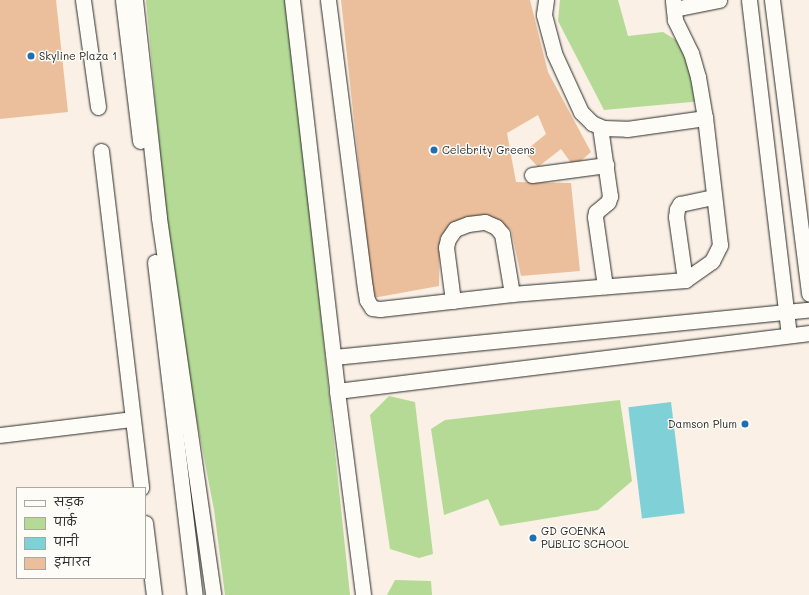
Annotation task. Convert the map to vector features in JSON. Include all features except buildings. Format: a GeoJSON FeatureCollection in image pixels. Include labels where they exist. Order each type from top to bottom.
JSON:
{"type":"FeatureCollection","features":[{"type":"Feature","properties":{"kind":"street"},"geometry":{"type":"LineString","coordinates":[[83,0],[98,107]]}},
{"type":"Feature","properties":{"kind":"street"},"geometry":{"type":"LineString","coordinates":[[123,0],[195,595]]}},
{"type":"Feature","properties":{"kind":"street"},"geometry":{"type":"LineString","coordinates":[[135,0],[159,218],[212,595]]}},
{"type":"Feature","properties":{"kind":"street"},"geometry":{"type":"LineString","coordinates":[[292,0],[337,391],[363,595]]}},
{"type":"Feature","properties":{"kind":"street"},"geometry":{"type":"LineString","coordinates":[[299,0],[337,351],[364,555],[363,595]]}},
{"type":"Feature","properties":{"kind":"street"},"geometry":{"type":"LineString","coordinates":[[328,0],[367,300],[372,308],[380,309],[512,294],[685,280],[712,261],[718,252],[720,245],[705,118],[698,77],[691,53],[675,20],[673,4],[719,0]]}},
{"type":"Feature","properties":{"kind":"street"},"geometry":{"type":"LineString","coordinates":[[546,0],[544,15],[554,53],[580,112],[592,123],[600,127],[627,129],[705,118]]}},
{"type":"Feature","properties":{"kind":"street"},"geometry":{"type":"LineString","coordinates":[[749,0],[787,312],[788,335]]}},
{"type":"Feature","properties":{"kind":"street"},"geometry":{"type":"LineString","coordinates":[[772,0],[809,294]]}},
{"type":"Feature","properties":{"kind":"street"},"geometry":{"type":"LineString","coordinates":[[600,127],[610,196],[608,202],[596,212],[595,217],[605,286]]}},
{"type":"Feature","properties":{"kind":"street"},"geometry":{"type":"LineString","coordinates":[[101,151],[141,487]]}},
{"type":"Feature","properties":{"kind":"street"},"geometry":{"type":"LineString","coordinates":[[532,175],[606,166]]}},
{"type":"Feature","properties":{"kind":"street"},"geometry":{"type":"LineString","coordinates":[[685,280],[676,217],[677,209],[680,204],[714,197]]}},
{"type":"Feature","properties":{"kind":"street"},"geometry":{"type":"LineString","coordinates":[[453,301],[446,248],[448,239],[455,229],[468,224],[485,222],[496,227],[502,234],[512,294]]}},
{"type":"Feature","properties":{"kind":"street"},"geometry":{"type":"LineString","coordinates":[[334,358],[809,310]]}},
{"type":"Feature","properties":{"kind":"street"},"geometry":{"type":"LineString","coordinates":[[337,391],[809,333]]}},
{"type":"Feature","properties":{"kind":"street"},"geometry":{"type":"LineString","coordinates":[[0,435],[132,420]]}},
{"type":"Feature","properties":{"kind":"street"},"geometry":{"type":"LineString","coordinates":[[146,531],[154,595]]}},
{"type":"Feature","properties":{"kind":"green space"},"geometry":{"type":"Polygon","coordinates":[[[146,0],[290,0],[306,172],[350,595],[225,595],[214,510],[173,296],[146,0]]]}},
{"type":"Feature","properties":{"kind":"green space"},"geometry":{"type":"Polygon","coordinates":[[[560,0],[618,0],[628,36],[663,32],[695,52],[702,101],[604,110],[558,21],[560,0]]]}},
{"type":"Feature","properties":{"kind":"green space"},"geometry":{"type":"Polygon","coordinates":[[[389,396],[415,402],[433,554],[419,558],[390,549],[370,415],[389,396]]]}},
{"type":"Feature","properties":{"kind":"green space"},"geometry":{"type":"Polygon","coordinates":[[[620,400],[632,481],[598,510],[500,526],[488,499],[444,515],[431,429],[445,420],[620,400]]]}},
{"type":"Feature","properties":{"kind":"green space"},"geometry":{"type":"Polygon","coordinates":[[[395,580],[431,581],[432,595],[387,595],[395,580]]]}},
{"type":"Feature","properties":{"kind":"water"},"geometry":{"type":"Polygon","coordinates":[[[671,402],[685,513],[642,518],[628,407],[671,402]]]}},
{"type":"Feature","properties":{"kind":"place","name":"Skyline Plaza 1"},"geometry":{"type":"Point","coordinates":[31,56]}},
{"type":"Feature","properties":{"kind":"place","name":"Celebrity Greens"},"geometry":{"type":"Point","coordinates":[434,150]}},
{"type":"Feature","properties":{"kind":"place","name":"Damson Plum"},"geometry":{"type":"Point","coordinates":[745,424]}},
{"type":"Feature","properties":{"kind":"place","name":"GD GOENKA PUBLIC SCHOOL"},"geometry":{"type":"Point","coordinates":[533,538]}}]}
